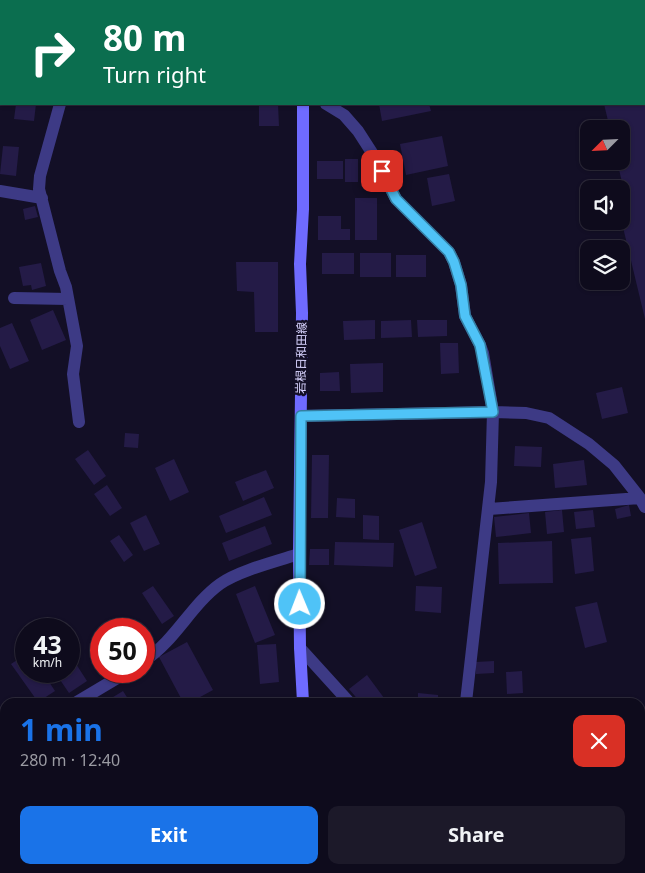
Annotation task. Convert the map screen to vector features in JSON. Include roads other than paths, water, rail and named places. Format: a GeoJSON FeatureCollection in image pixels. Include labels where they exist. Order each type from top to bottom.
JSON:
{"type":"FeatureCollection","features":[{"type":"Feature","properties":{"kind":"main road","name":"岩根日和田線"},"geometry":{"type":"LineString","coordinates":[[303,105],[303,209],[300,264],[302,313],[299,554],[303,698]]}},
{"type":"Feature","properties":{"kind":"street"},"geometry":{"type":"LineString","coordinates":[[60,105],[40,176],[39,189],[68,299],[77,346],[73,374],[79,422]]}},
{"type":"Feature","properties":{"kind":"street"},"geometry":{"type":"LineString","coordinates":[[328,105],[344,115],[358,131],[376,159],[396,199],[449,252],[461,285],[465,316],[480,345],[493,412],[489,510],[466,698]]}},
{"type":"Feature","properties":{"kind":"street"},"geometry":{"type":"LineString","coordinates":[[0,191],[42,198]]}},
{"type":"Feature","properties":{"kind":"street"},"geometry":{"type":"LineString","coordinates":[[14,298],[68,299]]}},
{"type":"Feature","properties":{"kind":"street"},"geometry":{"type":"LineString","coordinates":[[301,416],[493,412],[526,414],[549,418],[589,444],[614,465],[642,502]]}},
{"type":"Feature","properties":{"kind":"street"},"geometry":{"type":"LineString","coordinates":[[489,510],[642,502]]}},
{"type":"Feature","properties":{"kind":"street"},"geometry":{"type":"LineString","coordinates":[[155,653],[166,644],[209,593],[221,583],[252,569],[299,554]]}},
{"type":"Feature","properties":{"kind":"street"},"geometry":{"type":"LineString","coordinates":[[300,648],[345,698]]}},
{"type":"Feature","properties":{"kind":"street"},"geometry":{"type":"LineString","coordinates":[[84,698],[109,683]]}}]}
